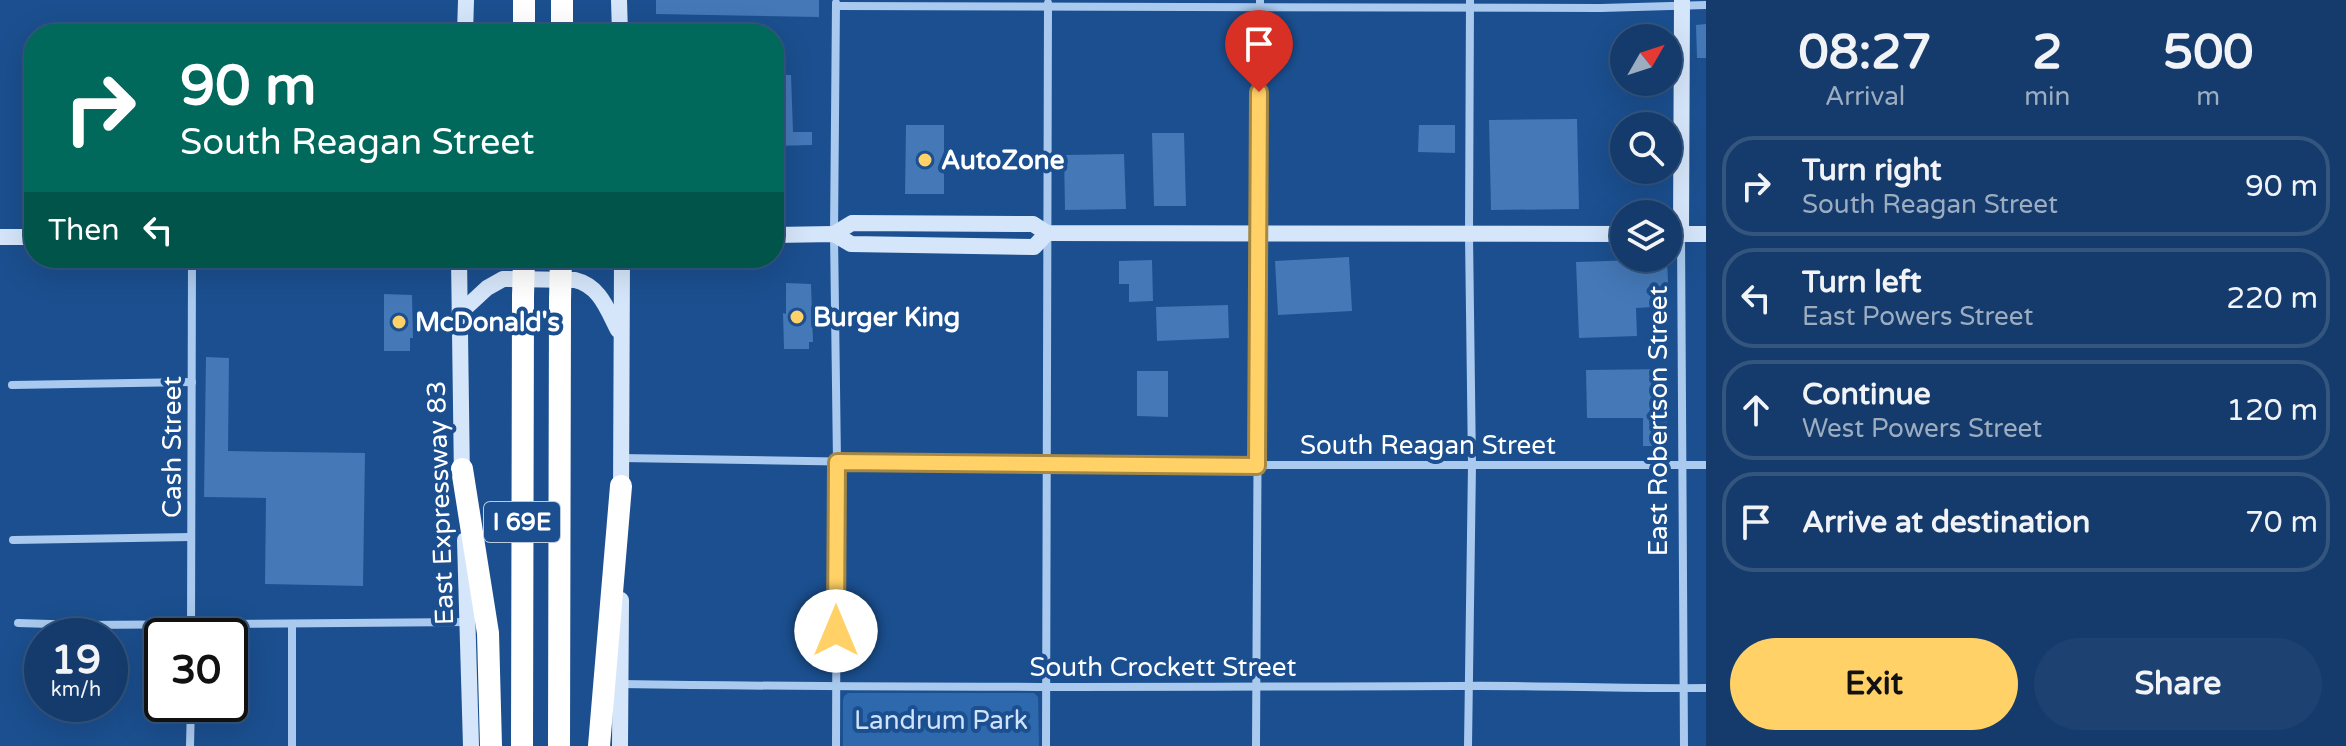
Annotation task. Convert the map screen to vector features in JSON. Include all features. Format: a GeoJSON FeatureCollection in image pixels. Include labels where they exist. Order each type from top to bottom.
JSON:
{"type":"FeatureCollection","features":[{"type":"Feature","properties":{"kind":"highway"},"geometry":{"type":"LineString","coordinates":[[524,0],[524,24]]}},
{"type":"Feature","properties":{"kind":"highway"},"geometry":{"type":"LineString","coordinates":[[562,0],[562,24]]}},
{"type":"Feature","properties":{"kind":"highway","name":"I 69E"},"geometry":{"type":"LineString","coordinates":[[522,746],[524,268]]}},
{"type":"Feature","properties":{"kind":"highway","name":"I 69E"},"geometry":{"type":"LineString","coordinates":[[559,746],[561,268]]}},
{"type":"Feature","properties":{"kind":"highway"},"geometry":{"type":"LineString","coordinates":[[462,469],[488,633],[491,746]]}},
{"type":"Feature","properties":{"kind":"highway"},"geometry":{"type":"LineString","coordinates":[[599,746],[621,486]]}},
{"type":"Feature","properties":{"kind":"main road"},"geometry":{"type":"LineString","coordinates":[[465,24],[466,0]]}},
{"type":"Feature","properties":{"kind":"main road"},"geometry":{"type":"LineString","coordinates":[[619,0],[620,24]]}},
{"type":"Feature","properties":{"kind":"main road","name":"East Robertson Street"},"geometry":{"type":"LineString","coordinates":[[1676,200],[1682,2]]}},
{"type":"Feature","properties":{"kind":"main road"},"geometry":{"type":"LineString","coordinates":[[784,235],[834,234],[852,223],[1033,224],[1047,233],[1610,234]]}},
{"type":"Feature","properties":{"kind":"main road"},"geometry":{"type":"LineString","coordinates":[[1682,234],[1706,234]]}},
{"type":"Feature","properties":{"kind":"main road"},"geometry":{"type":"LineString","coordinates":[[0,237],[24,237]]}},
{"type":"Feature","properties":{"kind":"main road","name":"East Expressway 83"},"geometry":{"type":"LineString","coordinates":[[459,268],[471,746]]}},
{"type":"Feature","properties":{"kind":"main road"},"geometry":{"type":"LineString","coordinates":[[620,746],[622,268]]}},
{"type":"Feature","properties":{"kind":"main road"},"geometry":{"type":"LineString","coordinates":[[460,313],[487,288],[503,279],[575,280],[585,282],[599,294],[620,335]]}},
{"type":"Feature","properties":{"kind":"street"},"geometry":{"type":"LineString","coordinates":[[836,746],[836,3],[1470,4],[1601,8],[1682,2],[1706,5]]}},
{"type":"Feature","properties":{"kind":"street"},"geometry":{"type":"LineString","coordinates":[[1046,746],[1048,3]]}},
{"type":"Feature","properties":{"kind":"street"},"geometry":{"type":"LineString","coordinates":[[1256,746],[1260,4]]}},
{"type":"Feature","properties":{"kind":"street"},"geometry":{"type":"LineString","coordinates":[[1468,746],[1472,465],[1470,4]]}},
{"type":"Feature","properties":{"kind":"street","name":"Cash Street"},"geometry":{"type":"LineString","coordinates":[[191,618],[192,268]]}},
{"type":"Feature","properties":{"kind":"street","name":"East Robertson Street"},"geometry":{"type":"LineString","coordinates":[[1676,272],[1683,465],[1684,746]]}},
{"type":"Feature","properties":{"kind":"street"},"geometry":{"type":"LineString","coordinates":[[12,385],[192,382]]}},
{"type":"Feature","properties":{"kind":"street","name":"South Reagan Street"},"geometry":{"type":"LineString","coordinates":[[621,458],[1047,465],[1706,465]]}},
{"type":"Feature","properties":{"kind":"street"},"geometry":{"type":"LineString","coordinates":[[13,540],[191,537]]}},
{"type":"Feature","properties":{"kind":"street"},"geometry":{"type":"LineString","coordinates":[[248,624],[468,622]]}},
{"type":"Feature","properties":{"kind":"street"},"geometry":{"type":"LineString","coordinates":[[18,623],[144,624]]}},
{"type":"Feature","properties":{"kind":"street"},"geometry":{"type":"LineString","coordinates":[[292,624],[292,746]]}},
{"type":"Feature","properties":{"kind":"street","name":"South Crockett Street"},"geometry":{"type":"LineString","coordinates":[[620,684],[1706,688]]}},
{"type":"Feature","properties":{"kind":"street"},"geometry":{"type":"LineString","coordinates":[[190,746],[191,722]]}},
{"type":"Feature","properties":{"kind":"green space","name":"Landrum Park"},"geometry":{"type":"Polygon","coordinates":[[[848,693],[1034,693],[1038,697],[1039,746],[843,746],[843,700],[848,693]]]}},
{"type":"Feature","properties":{"kind":"building"},"geometry":{"type":"Polygon","coordinates":[[[656,0],[819,0],[819,17],[656,14],[656,0]]]}},
{"type":"Feature","properties":{"kind":"building"},"geometry":{"type":"Polygon","coordinates":[[[1706,24],[1706,58],[1697,58],[1696,25],[1706,24]]]}},
{"type":"Feature","properties":{"kind":"building"},"geometry":{"type":"Polygon","coordinates":[[[784,75],[791,75],[793,132],[812,132],[812,145],[784,146],[784,75]]]}},
{"type":"Feature","properties":{"kind":"building"},"geometry":{"type":"Polygon","coordinates":[[[1577,119],[1579,209],[1491,210],[1489,120],[1577,119]]]}},
{"type":"Feature","properties":{"kind":"building","name":"AutoZone"},"geometry":{"type":"Polygon","coordinates":[[[906,125],[944,125],[944,194],[905,194],[906,125]]]}},
{"type":"Feature","properties":{"kind":"building"},"geometry":{"type":"Polygon","coordinates":[[[1419,125],[1455,125],[1455,153],[1418,152],[1419,125]]]}},
{"type":"Feature","properties":{"kind":"building"},"geometry":{"type":"Polygon","coordinates":[[[1152,133],[1184,133],[1186,206],[1154,206],[1152,133]]]}},
{"type":"Feature","properties":{"kind":"building"},"geometry":{"type":"Polygon","coordinates":[[[1124,154],[1126,209],[1065,210],[1064,155],[1124,154]]]}},
{"type":"Feature","properties":{"kind":"building"},"geometry":{"type":"Polygon","coordinates":[[[1349,257],[1352,311],[1278,315],[1275,261],[1349,257]]]}},
{"type":"Feature","properties":{"kind":"building"},"geometry":{"type":"Polygon","coordinates":[[[1152,260],[1153,301],[1129,302],[1129,284],[1119,284],[1119,261],[1152,260]]]}},
{"type":"Feature","properties":{"kind":"building"},"geometry":{"type":"Polygon","coordinates":[[[1610,261],[1610,272],[1668,272],[1669,306],[1636,308],[1637,336],[1579,338],[1576,262],[1610,261]]]}},
{"type":"Feature","properties":{"kind":"building","name":"Burger King"},"geometry":{"type":"Polygon","coordinates":[[[786,283],[811,284],[813,342],[809,342],[809,349],[784,349],[786,283]]]}},
{"type":"Feature","properties":{"kind":"building","name":"McDonald's"},"geometry":{"type":"Polygon","coordinates":[[[384,294],[412,295],[413,338],[410,338],[410,351],[384,351],[384,294]]]}},
{"type":"Feature","properties":{"kind":"building"},"geometry":{"type":"Polygon","coordinates":[[[1228,305],[1229,338],[1157,341],[1156,307],[1228,305]]]}},
{"type":"Feature","properties":{"kind":"building"},"geometry":{"type":"Polygon","coordinates":[[[206,357],[229,358],[228,451],[365,453],[363,586],[265,584],[266,498],[204,497],[206,357]]]}},
{"type":"Feature","properties":{"kind":"building"},"geometry":{"type":"Polygon","coordinates":[[[1666,369],[1667,446],[1643,446],[1643,418],[1587,418],[1586,370],[1666,369]]]}},
{"type":"Feature","properties":{"kind":"building"},"geometry":{"type":"Polygon","coordinates":[[[1137,371],[1168,371],[1168,417],[1137,416],[1137,371]]]}},
{"type":"Feature","properties":{"kind":"place","name":"AutoZone"},"geometry":{"type":"Point","coordinates":[925,160]}},
{"type":"Feature","properties":{"kind":"place","name":"Burger King"},"geometry":{"type":"Point","coordinates":[797,317]}},
{"type":"Feature","properties":{"kind":"place","name":"McDonald's"},"geometry":{"type":"Point","coordinates":[399,322]}},
{"type":"Feature","properties":{"kind":"route"},"geometry":{"type":"LineString","coordinates":[[836,631],[837,462],[1257,466],[1259,92]]}}]}
